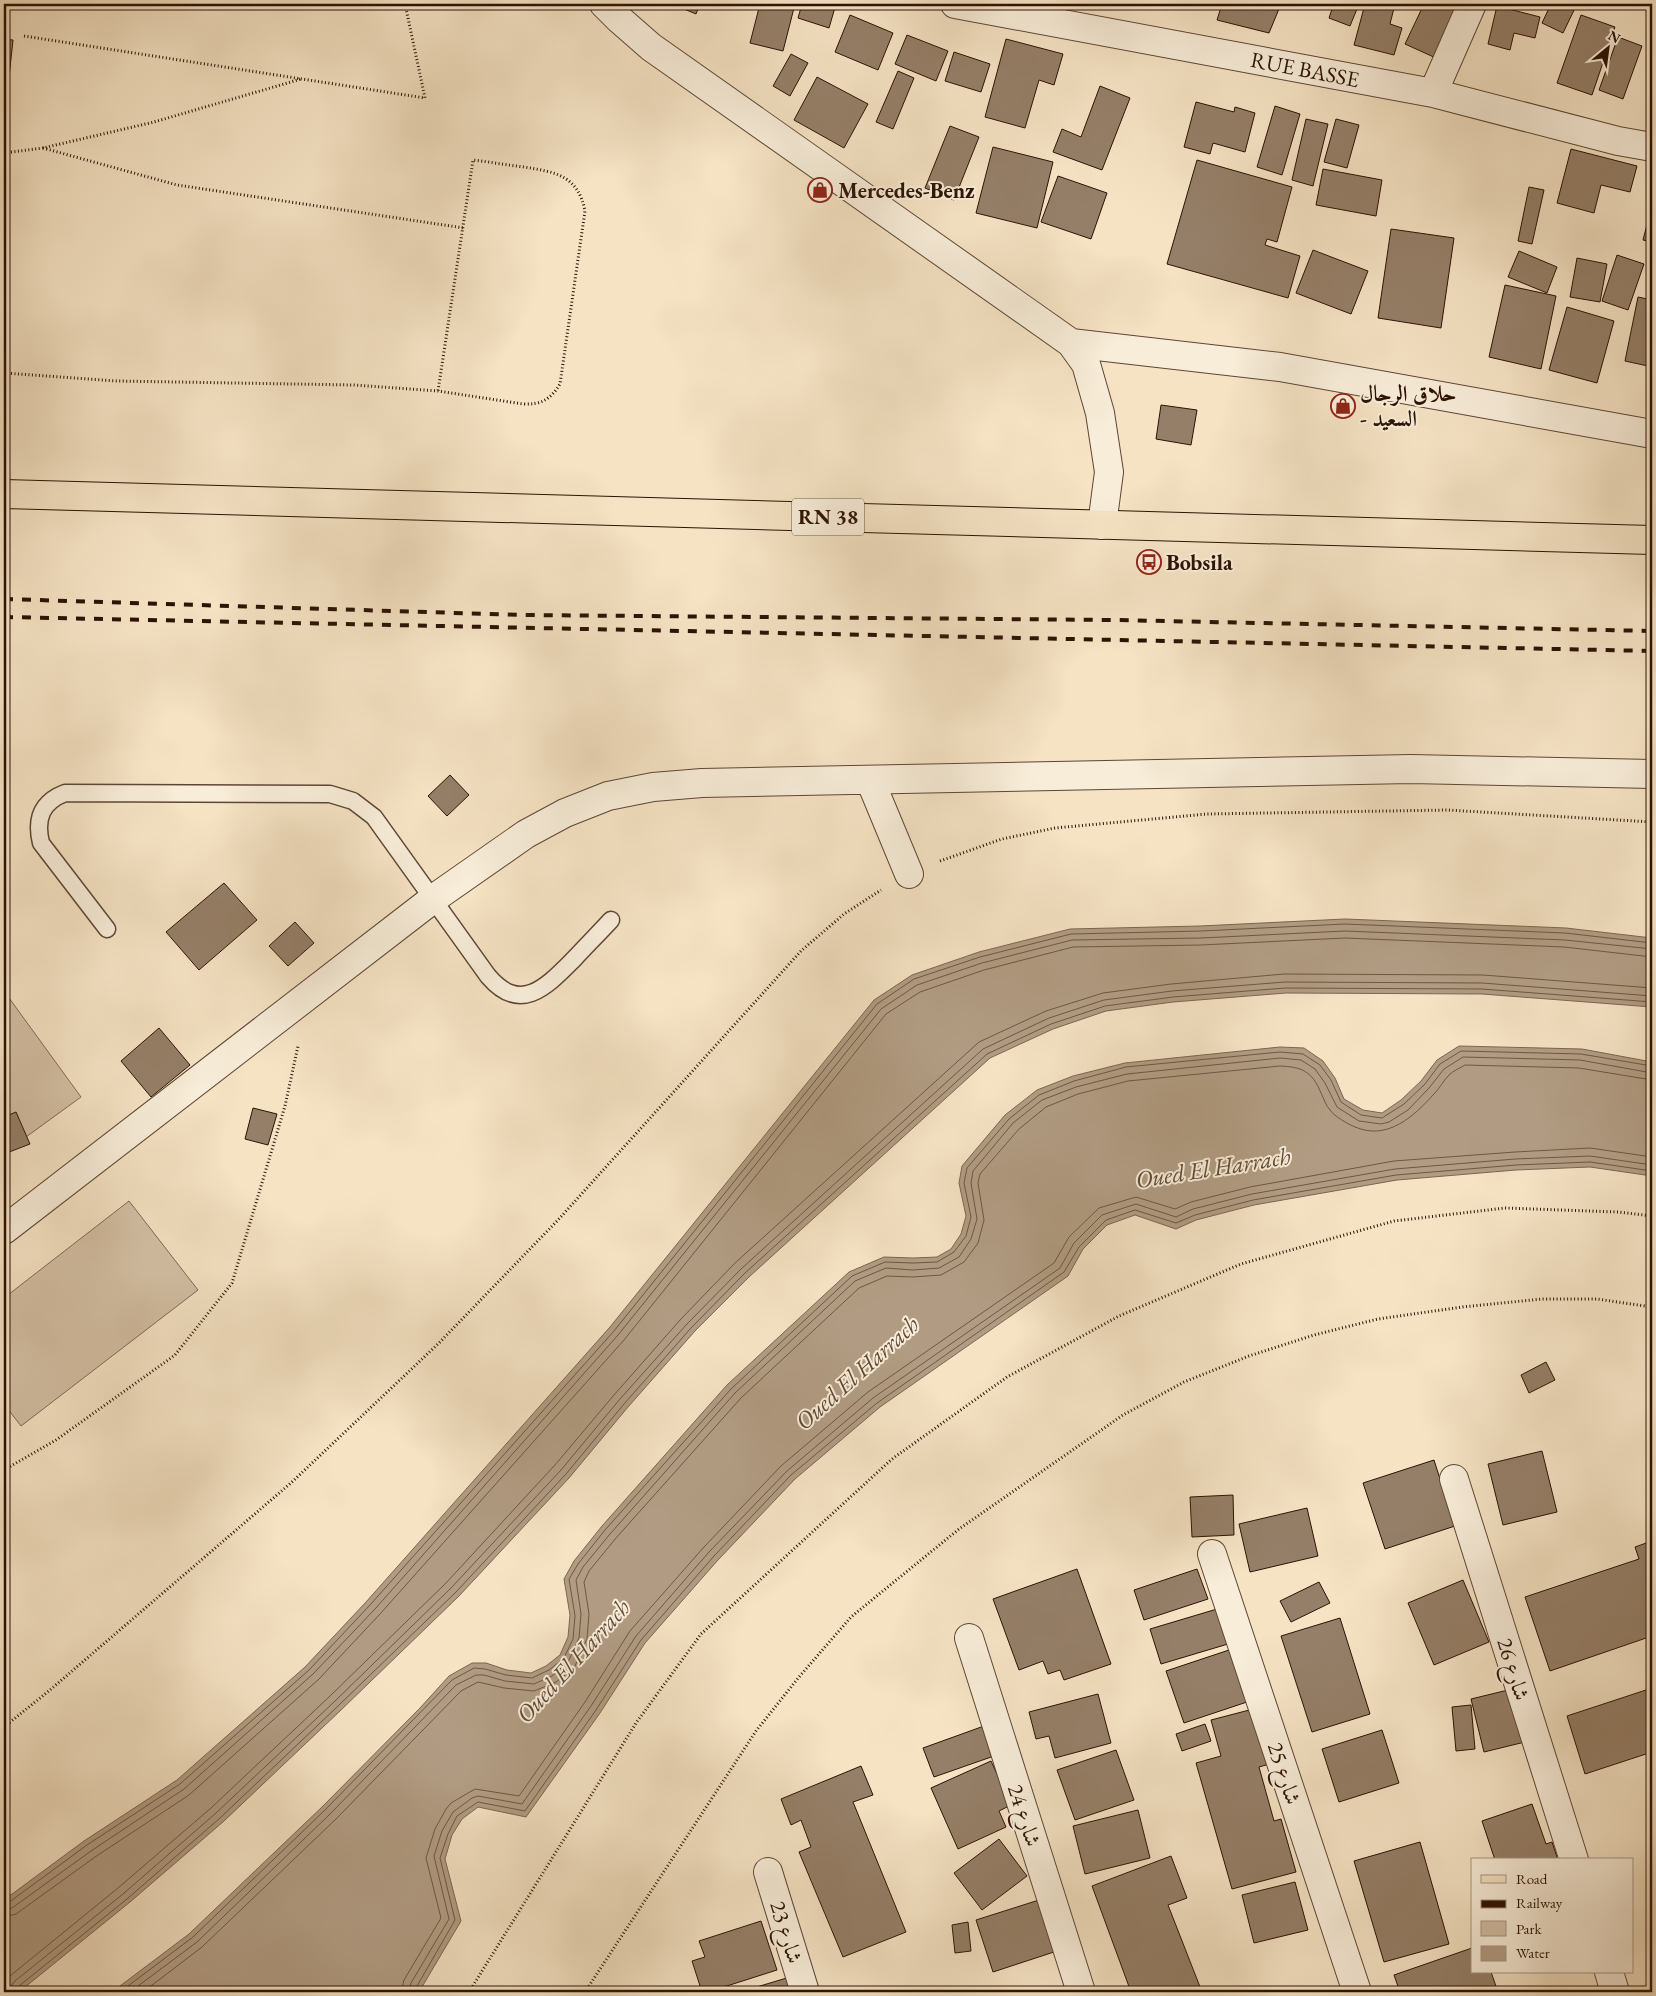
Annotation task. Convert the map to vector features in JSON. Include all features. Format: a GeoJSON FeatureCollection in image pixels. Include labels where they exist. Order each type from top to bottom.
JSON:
{"type":"FeatureCollection","features":[{"type":"Feature","properties":{"kind":"main road","name":"RN 38"},"geometry":{"type":"LineString","coordinates":[[4,494],[1652,540]]}},
{"type":"Feature","properties":{"kind":"street"},"geometry":{"type":"LineString","coordinates":[[604,4],[619,20],[652,47],[1071,343],[1086,364],[1100,413],[1109,472],[1102,525]]}},
{"type":"Feature","properties":{"kind":"street","name":"RUE BASSE"},"geometry":{"type":"LineString","coordinates":[[955,4],[1433,93],[1618,141],[1652,147]]}},
{"type":"Feature","properties":{"kind":"street"},"geometry":{"type":"LineString","coordinates":[[1433,93],[1472,4]]}},
{"type":"Feature","properties":{"kind":"street"},"geometry":{"type":"LineString","coordinates":[[1071,343],[1280,367],[1652,434]]}},
{"type":"Feature","properties":{"kind":"street"},"geometry":{"type":"LineString","coordinates":[[4,1230],[433,899],[526,834],[566,813],[608,796],[653,787],[702,783],[1411,769],[1652,774]]}},
{"type":"Feature","properties":{"kind":"street"},"geometry":{"type":"LineString","coordinates":[[870,780],[909,874]]}},
{"type":"Feature","properties":{"kind":"street","name":"شارع 26"},"geometry":{"type":"LineString","coordinates":[[1454,1479],[1573,1858]]}},
{"type":"Feature","properties":{"kind":"street","name":"شارع 25"},"geometry":{"type":"LineString","coordinates":[[1212,1554],[1357,1992]]}},
{"type":"Feature","properties":{"kind":"street","name":"شارع 24"},"geometry":{"type":"LineString","coordinates":[[969,1638],[1081,1992]]}},
{"type":"Feature","properties":{"kind":"street","name":"شارع 23"},"geometry":{"type":"LineString","coordinates":[[768,1872],[805,1992]]}},
{"type":"Feature","properties":{"kind":"street"},"geometry":{"type":"LineString","coordinates":[[1610,1974],[1615,1992]]}},
{"type":"Feature","properties":{"kind":"lane"},"geometry":{"type":"LineString","coordinates":[[107,929],[41,842],[38,830],[45,806],[54,798],[65,793],[317,794],[342,797],[354,801],[374,817],[494,984],[512,993],[522,995],[532,993],[550,984],[612,920]]}},
{"type":"Feature","properties":{"kind":"path"},"geometry":{"type":"LineString","coordinates":[[24,36],[425,98],[405,4]]}},
{"type":"Feature","properties":{"kind":"path"},"geometry":{"type":"LineString","coordinates":[[4,153],[43,148],[154,122],[304,78]]}},
{"type":"Feature","properties":{"kind":"path"},"geometry":{"type":"LineString","coordinates":[[43,148],[177,185],[464,228]]}},
{"type":"Feature","properties":{"kind":"path"},"geometry":{"type":"LineString","coordinates":[[4,373],[117,381],[353,385],[438,391],[532,404],[549,398],[560,384],[585,211],[582,199],[572,184],[557,173],[473,160],[438,391]]}},
{"type":"Feature","properties":{"kind":"path"},"geometry":{"type":"LineString","coordinates":[[4,1727],[50,1690],[292,1482],[439,1343],[558,1220],[801,951],[844,914],[909,874],[1002,839],[1055,828],[1207,814],[1447,810],[1652,822]]}},
{"type":"Feature","properties":{"kind":"path"},"geometry":{"type":"LineString","coordinates":[[4,1470],[56,1440],[175,1356],[232,1283],[285,1106],[309,996]]}},
{"type":"Feature","properties":{"kind":"path"},"geometry":{"type":"LineString","coordinates":[[469,1992],[636,1724],[702,1634],[892,1459],[1007,1377],[1119,1316],[1241,1264],[1394,1221],[1506,1208],[1618,1212],[1652,1216]]}},
{"type":"Feature","properties":{"kind":"path"},"geometry":{"type":"LineString","coordinates":[[585,1992],[756,1731],[799,1677],[851,1617],[959,1529],[1123,1415],[1184,1382],[1249,1356],[1314,1335],[1378,1319],[1542,1298],[1597,1299],[1652,1307]]}},
{"type":"Feature","properties":{"kind":"green space"},"geometry":{"type":"Polygon","coordinates":[[[4,991],[81,1097],[4,1153],[4,991]]]}},
{"type":"Feature","properties":{"kind":"green space"},"geometry":{"type":"Polygon","coordinates":[[[129,1201],[198,1290],[21,1426],[4,1404],[4,1298],[129,1201]]]}},
{"type":"Feature","properties":{"kind":"water"},"geometry":{"type":"Polygon","coordinates":[[[1345,919],[1566,928],[1652,938],[1652,1007],[1482,994],[1286,993],[1173,1002],[1106,1011],[1053,1029],[990,1058],[749,1277],[695,1331],[569,1478],[459,1596],[224,1821],[130,1902],[19,1992],[4,1992],[4,1900],[84,1841],[177,1780],[305,1667],[366,1602],[610,1327],[874,1000],[912,975],[979,952],[1070,929],[1200,926],[1345,919]]]}},
{"type":"Feature","properties":{"kind":"water","name":"Oued El Harrach"},"geometry":{"type":"Polygon","coordinates":[[[1459,1046],[1582,1049],[1652,1062],[1652,1176],[1590,1167],[1516,1170],[1397,1180],[1254,1205],[1196,1220],[1176,1229],[1135,1215],[1107,1225],[1083,1249],[1068,1276],[880,1407],[795,1479],[718,1560],[645,1643],[600,1713],[526,1817],[478,1807],[462,1819],[452,1835],[445,1859],[461,1921],[419,1992],[112,1992],[189,1934],[323,1806],[449,1676],[472,1663],[486,1663],[507,1670],[531,1673],[546,1666],[560,1655],[568,1637],[570,1615],[564,1579],[574,1561],[602,1526],[727,1385],[849,1272],[884,1257],[937,1257],[951,1249],[961,1234],[966,1216],[959,1183],[962,1166],[1005,1115],[1037,1090],[1073,1076],[1125,1063],[1280,1047],[1304,1048],[1323,1061],[1335,1078],[1344,1099],[1363,1110],[1382,1113],[1401,1100],[1421,1081],[1437,1060],[1459,1046]]]}},
{"type":"Feature","properties":{"kind":"building"},"geometry":{"type":"Polygon","coordinates":[[[4,4],[19,4],[18,8],[4,6],[4,4]]]}},
{"type":"Feature","properties":{"kind":"building"},"geometry":{"type":"Polygon","coordinates":[[[672,4],[700,4],[696,14],[672,4]]]}},
{"type":"Feature","properties":{"kind":"building"},"geometry":{"type":"Polygon","coordinates":[[[760,4],[795,4],[783,51],[750,43],[760,4]]]}},
{"type":"Feature","properties":{"kind":"building"},"geometry":{"type":"Polygon","coordinates":[[[802,4],[836,4],[829,28],[798,18],[802,4]]]}},
{"type":"Feature","properties":{"kind":"building"},"geometry":{"type":"Polygon","coordinates":[[[1222,4],[1281,4],[1269,33],[1217,20],[1222,4]]]}},
{"type":"Feature","properties":{"kind":"building"},"geometry":{"type":"Polygon","coordinates":[[[1319,4],[1359,4],[1350,26],[1329,18],[1332,9],[1319,4]]]}},
{"type":"Feature","properties":{"kind":"building"},"geometry":{"type":"Polygon","coordinates":[[[1365,4],[1395,4],[1390,24],[1402,28],[1394,55],[1354,45],[1365,4]]]}},
{"type":"Feature","properties":{"kind":"building"},"geometry":{"type":"Polygon","coordinates":[[[1424,4],[1464,4],[1438,59],[1405,44],[1424,4]]]}},
{"type":"Feature","properties":{"kind":"building"},"geometry":{"type":"Polygon","coordinates":[[[1551,4],[1571,4],[1576,6],[1563,33],[1542,23],[1551,4]]]}},
{"type":"Feature","properties":{"kind":"building"},"geometry":{"type":"Polygon","coordinates":[[[1497,6],[1540,17],[1535,38],[1514,33],[1510,50],[1488,44],[1497,6]]]}},
{"type":"Feature","properties":{"kind":"building"},"geometry":{"type":"Polygon","coordinates":[[[850,15],[893,33],[878,70],[835,52],[850,15]]]}},
{"type":"Feature","properties":{"kind":"building"},"geometry":{"type":"Polygon","coordinates":[[[1581,15],[1615,27],[1592,95],[1557,83],[1581,15]]]}},
{"type":"Feature","properties":{"kind":"building"},"geometry":{"type":"Polygon","coordinates":[[[907,35],[948,51],[936,81],[895,64],[907,35]]]}},
{"type":"Feature","properties":{"kind":"building"},"geometry":{"type":"Polygon","coordinates":[[[1618,37],[1642,46],[1623,99],[1599,90],[1618,37]]]}},
{"type":"Feature","properties":{"kind":"building"},"geometry":{"type":"Polygon","coordinates":[[[4,39],[13,40],[4,124],[4,39]]]}},
{"type":"Feature","properties":{"kind":"building"},"geometry":{"type":"Polygon","coordinates":[[[1006,39],[1063,54],[1054,85],[1039,80],[1025,128],[985,117],[1006,39]]]}},
{"type":"Feature","properties":{"kind":"building"},"geometry":{"type":"Polygon","coordinates":[[[954,52],[990,64],[981,92],[945,81],[954,52]]]}},
{"type":"Feature","properties":{"kind":"building"},"geometry":{"type":"Polygon","coordinates":[[[791,54],[808,63],[790,96],[773,86],[791,54]]]}},
{"type":"Feature","properties":{"kind":"building"},"geometry":{"type":"Polygon","coordinates":[[[898,71],[914,78],[893,129],[876,122],[898,71]]]}},
{"type":"Feature","properties":{"kind":"building"},"geometry":{"type":"Polygon","coordinates":[[[817,77],[868,104],[844,148],[794,120],[817,77]]]}},
{"type":"Feature","properties":{"kind":"building"},"geometry":{"type":"Polygon","coordinates":[[[1100,86],[1130,98],[1102,170],[1053,152],[1062,129],[1081,137],[1100,86]]]}},
{"type":"Feature","properties":{"kind":"building"},"geometry":{"type":"Polygon","coordinates":[[[1196,102],[1234,112],[1235,107],[1255,113],[1245,152],[1213,143],[1210,154],[1184,147],[1196,102]]]}},
{"type":"Feature","properties":{"kind":"building"},"geometry":{"type":"Polygon","coordinates":[[[1275,106],[1300,114],[1282,175],[1257,167],[1275,106]]]}},
{"type":"Feature","properties":{"kind":"building"},"geometry":{"type":"Polygon","coordinates":[[[1306,119],[1328,124],[1313,186],[1292,180],[1306,119]]]}},
{"type":"Feature","properties":{"kind":"building"},"geometry":{"type":"Polygon","coordinates":[[[1336,119],[1359,125],[1347,168],[1324,162],[1336,119]]]}},
{"type":"Feature","properties":{"kind":"building"},"geometry":{"type":"Polygon","coordinates":[[[950,126],[979,137],[954,200],[925,188],[950,126]]]}},
{"type":"Feature","properties":{"kind":"building"},"geometry":{"type":"Polygon","coordinates":[[[993,147],[1053,162],[1037,228],[976,213],[993,147]]]}},
{"type":"Feature","properties":{"kind":"building"},"geometry":{"type":"Polygon","coordinates":[[[1571,149],[1637,166],[1630,192],[1601,185],[1594,213],[1557,203],[1571,149]]]}},
{"type":"Feature","properties":{"kind":"building"},"geometry":{"type":"Polygon","coordinates":[[[1197,160],[1292,187],[1277,242],[1267,239],[1265,245],[1300,256],[1288,298],[1167,264],[1197,160]]]}},
{"type":"Feature","properties":{"kind":"building"},"geometry":{"type":"Polygon","coordinates":[[[1323,169],[1382,180],[1376,216],[1316,205],[1323,169]]]}},
{"type":"Feature","properties":{"kind":"building"},"geometry":{"type":"Polygon","coordinates":[[[1058,176],[1107,193],[1091,239],[1041,222],[1058,176]]]}},
{"type":"Feature","properties":{"kind":"building"},"geometry":{"type":"Polygon","coordinates":[[[1529,187],[1544,190],[1532,244],[1518,241],[1529,187]]]}},
{"type":"Feature","properties":{"kind":"building"},"geometry":{"type":"Polygon","coordinates":[[[1652,205],[1652,242],[1643,240],[1652,205]]]}},
{"type":"Feature","properties":{"kind":"building"},"geometry":{"type":"Polygon","coordinates":[[[1391,229],[1454,238],[1441,328],[1378,318],[1391,229]]]}},
{"type":"Feature","properties":{"kind":"building"},"geometry":{"type":"Polygon","coordinates":[[[1313,250],[1368,271],[1351,314],[1296,293],[1313,250]]]}},
{"type":"Feature","properties":{"kind":"building"},"geometry":{"type":"Polygon","coordinates":[[[1519,251],[1557,267],[1547,293],[1508,277],[1519,251]]]}},
{"type":"Feature","properties":{"kind":"building"},"geometry":{"type":"Polygon","coordinates":[[[1617,255],[1644,264],[1628,310],[1602,301],[1617,255]]]}},
{"type":"Feature","properties":{"kind":"building"},"geometry":{"type":"Polygon","coordinates":[[[1577,258],[1607,264],[1600,302],[1570,297],[1577,258]]]}},
{"type":"Feature","properties":{"kind":"building"},"geometry":{"type":"Polygon","coordinates":[[[1505,285],[1556,296],[1541,369],[1489,357],[1505,285]]]}},
{"type":"Feature","properties":{"kind":"building"},"geometry":{"type":"Polygon","coordinates":[[[1638,297],[1652,300],[1652,346],[1648,366],[1625,361],[1638,297]]]}},
{"type":"Feature","properties":{"kind":"building"},"geometry":{"type":"Polygon","coordinates":[[[1567,307],[1614,321],[1597,383],[1549,370],[1567,307]]]}},
{"type":"Feature","properties":{"kind":"building"},"geometry":{"type":"Polygon","coordinates":[[[1161,405],[1197,410],[1191,445],[1156,439],[1161,405]]]}},
{"type":"Feature","properties":{"kind":"building"},"geometry":{"type":"Polygon","coordinates":[[[450,775],[469,795],[447,816],[428,796],[450,775]]]}},
{"type":"Feature","properties":{"kind":"building"},"geometry":{"type":"Polygon","coordinates":[[[224,883],[257,920],[199,970],[166,932],[224,883]]]}},
{"type":"Feature","properties":{"kind":"building"},"geometry":{"type":"Polygon","coordinates":[[[295,922],[314,943],[288,966],[269,946],[295,922]]]}},
{"type":"Feature","properties":{"kind":"building"},"geometry":{"type":"Polygon","coordinates":[[[159,1028],[190,1065],[151,1097],[121,1061],[159,1028]]]}},
{"type":"Feature","properties":{"kind":"building"},"geometry":{"type":"Polygon","coordinates":[[[253,1108],[277,1114],[268,1145],[245,1139],[253,1108]]]}},
{"type":"Feature","properties":{"kind":"building"},"geometry":{"type":"Polygon","coordinates":[[[16,1112],[30,1144],[4,1154],[4,1117],[16,1112]]]}},
{"type":"Feature","properties":{"kind":"building"},"geometry":{"type":"Polygon","coordinates":[[[1546,1362],[1555,1380],[1529,1393],[1521,1375],[1546,1362]]]}},
{"type":"Feature","properties":{"kind":"building"},"geometry":{"type":"Polygon","coordinates":[[[1542,1451],[1557,1512],[1503,1525],[1488,1464],[1542,1451]]]}},
{"type":"Feature","properties":{"kind":"building"},"geometry":{"type":"Polygon","coordinates":[[[1434,1460],[1455,1526],[1385,1549],[1363,1483],[1434,1460]]]}},
{"type":"Feature","properties":{"kind":"building"},"geometry":{"type":"Polygon","coordinates":[[[1233,1495],[1234,1535],[1192,1537],[1190,1497],[1233,1495]]]}},
{"type":"Feature","properties":{"kind":"building"},"geometry":{"type":"Polygon","coordinates":[[[1307,1508],[1318,1556],[1250,1572],[1239,1524],[1307,1508]]]}},
{"type":"Feature","properties":{"kind":"building"},"geometry":{"type":"Polygon","coordinates":[[[1652,1541],[1652,1636],[1550,1671],[1525,1597],[1639,1559],[1635,1547],[1652,1541]]]}},
{"type":"Feature","properties":{"kind":"building"},"geometry":{"type":"Polygon","coordinates":[[[1077,1569],[1111,1664],[1064,1680],[1060,1670],[1048,1674],[1043,1661],[1019,1670],[993,1599],[1077,1569]]]}},
{"type":"Feature","properties":{"kind":"building"},"geometry":{"type":"Polygon","coordinates":[[[1197,1569],[1208,1599],[1144,1620],[1134,1590],[1197,1569]]]}},
{"type":"Feature","properties":{"kind":"building"},"geometry":{"type":"Polygon","coordinates":[[[1463,1580],[1489,1642],[1434,1665],[1408,1603],[1463,1580]]]}},
{"type":"Feature","properties":{"kind":"building"},"geometry":{"type":"Polygon","coordinates":[[[1319,1582],[1330,1603],[1291,1622],[1280,1601],[1319,1582]]]}},
{"type":"Feature","properties":{"kind":"building"},"geometry":{"type":"Polygon","coordinates":[[[1217,1609],[1228,1644],[1161,1664],[1150,1629],[1217,1609]]]}},
{"type":"Feature","properties":{"kind":"building"},"geometry":{"type":"Polygon","coordinates":[[[1340,1618],[1370,1714],[1312,1732],[1281,1636],[1340,1618]]]}},
{"type":"Feature","properties":{"kind":"building"},"geometry":{"type":"Polygon","coordinates":[[[1229,1650],[1247,1702],[1184,1723],[1166,1671],[1229,1650]]]}},
{"type":"Feature","properties":{"kind":"building"},"geometry":{"type":"Polygon","coordinates":[[[1652,1688],[1652,1752],[1585,1774],[1567,1716],[1652,1688]]]}},
{"type":"Feature","properties":{"kind":"building"},"geometry":{"type":"Polygon","coordinates":[[[1512,1689],[1525,1742],[1484,1752],[1471,1699],[1512,1689]]]}},
{"type":"Feature","properties":{"kind":"building"},"geometry":{"type":"Polygon","coordinates":[[[1098,1694],[1111,1743],[1055,1758],[1049,1736],[1036,1739],[1029,1712],[1098,1694]]]}},
{"type":"Feature","properties":{"kind":"building"},"geometry":{"type":"Polygon","coordinates":[[[1471,1705],[1475,1749],[1456,1751],[1452,1707],[1471,1705]]]}},
{"type":"Feature","properties":{"kind":"building"},"geometry":{"type":"Polygon","coordinates":[[[1257,1708],[1273,1763],[1259,1767],[1274,1821],[1281,1819],[1296,1872],[1232,1889],[1196,1763],[1221,1756],[1211,1720],[1257,1708]]]}},
{"type":"Feature","properties":{"kind":"building"},"geometry":{"type":"Polygon","coordinates":[[[1205,1724],[1211,1741],[1182,1751],[1176,1734],[1205,1724]]]}},
{"type":"Feature","properties":{"kind":"building"},"geometry":{"type":"Polygon","coordinates":[[[984,1726],[994,1756],[934,1777],[923,1748],[984,1726]]]}},
{"type":"Feature","properties":{"kind":"building"},"geometry":{"type":"Polygon","coordinates":[[[1382,1730],[1399,1783],[1339,1802],[1322,1749],[1382,1730]]]}},
{"type":"Feature","properties":{"kind":"building"},"geometry":{"type":"Polygon","coordinates":[[[1116,1750],[1134,1800],[1075,1820],[1057,1770],[1116,1750]]]}},
{"type":"Feature","properties":{"kind":"building"},"geometry":{"type":"Polygon","coordinates":[[[991,1761],[1011,1805],[999,1811],[1006,1827],[958,1849],[931,1788],[991,1761]]]}},
{"type":"Feature","properties":{"kind":"building"},"geometry":{"type":"Polygon","coordinates":[[[861,1766],[873,1795],[853,1802],[906,1932],[843,1957],[799,1852],[811,1847],[801,1820],[791,1825],[781,1799],[861,1766]]]}},
{"type":"Feature","properties":{"kind":"building"},"geometry":{"type":"Polygon","coordinates":[[[1532,1804],[1546,1844],[1552,1842],[1557,1858],[1494,1858],[1482,1821],[1532,1804]]]}},
{"type":"Feature","properties":{"kind":"building"},"geometry":{"type":"Polygon","coordinates":[[[1138,1810],[1150,1858],[1085,1874],[1073,1826],[1138,1810]]]}},
{"type":"Feature","properties":{"kind":"building"},"geometry":{"type":"Polygon","coordinates":[[[999,1839],[1027,1876],[982,1910],[954,1873],[999,1839]]]}},
{"type":"Feature","properties":{"kind":"building"},"geometry":{"type":"Polygon","coordinates":[[[1420,1842],[1449,1944],[1384,1962],[1354,1861],[1420,1842]]]}},
{"type":"Feature","properties":{"kind":"building"},"geometry":{"type":"Polygon","coordinates":[[[1171,1856],[1187,1898],[1168,1905],[1202,1992],[1131,1992],[1092,1886],[1171,1856]]]}},
{"type":"Feature","properties":{"kind":"building"},"geometry":{"type":"Polygon","coordinates":[[[1295,1882],[1308,1930],[1254,1943],[1242,1895],[1295,1882]]]}},
{"type":"Feature","properties":{"kind":"building"},"geometry":{"type":"Polygon","coordinates":[[[1039,1900],[1057,1951],[993,1972],[976,1920],[1039,1900]]]}},
{"type":"Feature","properties":{"kind":"building"},"geometry":{"type":"Polygon","coordinates":[[[761,1921],[777,1970],[708,1992],[702,1992],[692,1961],[705,1957],[699,1941],[761,1921]]]}},
{"type":"Feature","properties":{"kind":"building"},"geometry":{"type":"Polygon","coordinates":[[[968,1922],[971,1951],[955,1953],[952,1925],[968,1922]]]}},
{"type":"Feature","properties":{"kind":"building"},"geometry":{"type":"Polygon","coordinates":[[[1471,1948],[1471,1974],[1492,1974],[1498,1992],[1400,1992],[1394,1975],[1471,1948]]]}},
{"type":"Feature","properties":{"kind":"building"},"geometry":{"type":"Polygon","coordinates":[[[790,1977],[795,1992],[740,1992],[790,1977]]]}},
{"type":"Feature","properties":{"kind":"railway"},"geometry":{"type":"LineString","coordinates":[[4,599],[522,615],[1114,620],[1652,631]]}},
{"type":"Feature","properties":{"kind":"railway"},"geometry":{"type":"LineString","coordinates":[[4,617],[1652,651]]}},
{"type":"Feature","properties":{"kind":"place","name":"Mercedes-Benz"},"geometry":{"type":"Point","coordinates":[820,190]}},
{"type":"Feature","properties":{"kind":"place","name":"حلاق الرجال - السعيد"},"geometry":{"type":"Point","coordinates":[1343,406]}},
{"type":"Feature","properties":{"kind":"place","name":"Bobsila"},"geometry":{"type":"Point","coordinates":[1149,562]}}]}
